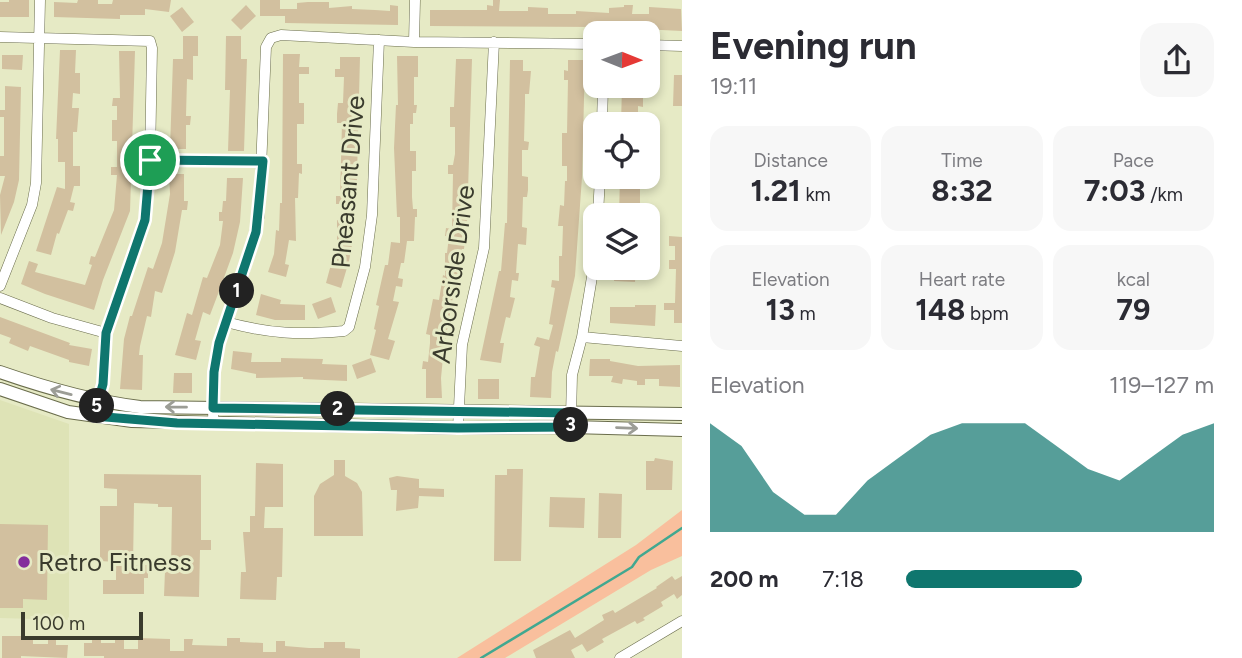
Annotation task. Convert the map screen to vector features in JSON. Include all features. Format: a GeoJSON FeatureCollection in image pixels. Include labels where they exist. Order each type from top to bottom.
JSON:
{"type":"FeatureCollection","features":[{"type":"Feature","properties":{"kind":"main road"},"geometry":{"type":"LineString","coordinates":[[0,372],[51,390],[99,402],[140,407],[682,414]]}},
{"type":"Feature","properties":{"kind":"main road"},"geometry":{"type":"LineString","coordinates":[[0,389],[42,404],[94,416],[132,421],[682,430]]}},
{"type":"Feature","properties":{"kind":"street"},"geometry":{"type":"LineString","coordinates":[[0,286],[32,205],[36,183],[40,0]]}},
{"type":"Feature","properties":{"kind":"street"},"geometry":{"type":"LineString","coordinates":[[414,42],[415,0]]}},
{"type":"Feature","properties":{"kind":"street"},"geometry":{"type":"LineString","coordinates":[[213,424],[214,372],[226,322],[256,232],[263,161],[266,47],[271,38],[281,35],[414,42],[583,44]]}},
{"type":"Feature","properties":{"kind":"street"},"geometry":{"type":"LineString","coordinates":[[0,37],[150,41],[150,160],[145,220],[106,333],[103,384],[94,416]]}},
{"type":"Feature","properties":{"kind":"street","name":"Pheasant Drive"},"geometry":{"type":"LineString","coordinates":[[226,322],[287,334],[344,331],[349,327],[365,267],[372,215],[379,40]]}},
{"type":"Feature","properties":{"kind":"street","name":"Arborside Drive"},"geometry":{"type":"LineString","coordinates":[[458,428],[462,345],[484,248],[494,42]]}},
{"type":"Feature","properties":{"kind":"street"},"geometry":{"type":"LineString","coordinates":[[660,46],[682,46]]}},
{"type":"Feature","properties":{"kind":"street"},"geometry":{"type":"LineString","coordinates":[[150,160],[263,161]]}},
{"type":"Feature","properties":{"kind":"street"},"geometry":{"type":"LineString","coordinates":[[571,427],[572,375],[582,337],[592,280]]}},
{"type":"Feature","properties":{"kind":"street"},"geometry":{"type":"LineString","coordinates":[[0,298],[52,318],[106,333]]}},
{"type":"Feature","properties":{"kind":"street"},"geometry":{"type":"LineString","coordinates":[[582,337],[682,346]]}},
{"type":"Feature","properties":{"kind":"street"},"geometry":{"type":"LineString","coordinates":[[620,658],[682,621]]}},
{"type":"Feature","properties":{"kind":"shaded area"},"geometry":{"type":"Polygon","coordinates":[[[0,400],[69,424],[69,620],[0,618],[0,400]]]}},
{"type":"Feature","properties":{"kind":"shaded area"},"geometry":{"type":"Polygon","coordinates":[[[682,510],[682,556],[651,570],[505,658],[457,658],[636,545],[682,510]]]}},
{"type":"Feature","properties":{"kind":"building"},"geometry":{"type":"Polygon","coordinates":[[[29,0],[29,17],[0,17],[0,2],[29,0]]]}},
{"type":"Feature","properties":{"kind":"building"},"geometry":{"type":"Polygon","coordinates":[[[78,0],[98,0],[98,4],[112,4],[113,0],[171,0],[169,12],[145,9],[145,15],[120,15],[120,19],[54,17],[54,2],[77,3],[78,0]]]}},
{"type":"Feature","properties":{"kind":"building"},"geometry":{"type":"Polygon","coordinates":[[[260,0],[280,0],[280,9],[297,9],[297,3],[308,2],[329,2],[329,8],[352,6],[352,9],[390,11],[390,5],[398,6],[398,25],[285,23],[285,16],[260,16],[260,0]]]}},
{"type":"Feature","properties":{"kind":"building"},"geometry":{"type":"Polygon","coordinates":[[[493,0],[500,0],[499,11],[528,11],[528,7],[548,8],[548,14],[576,14],[576,11],[609,13],[609,8],[624,5],[633,5],[632,14],[649,14],[649,7],[681,9],[682,31],[660,30],[660,21],[583,21],[583,27],[430,26],[430,10],[487,10],[487,5],[493,6],[493,0]]]}},
{"type":"Feature","properties":{"kind":"building"},"geometry":{"type":"Polygon","coordinates":[[[246,5],[256,16],[241,30],[231,20],[246,5]]]}},
{"type":"Feature","properties":{"kind":"building"},"geometry":{"type":"Polygon","coordinates":[[[182,7],[194,22],[182,32],[170,16],[182,7]]]}},
{"type":"Feature","properties":{"kind":"building"},"geometry":{"type":"Polygon","coordinates":[[[183,36],[198,36],[198,56],[193,56],[193,80],[187,79],[186,116],[191,116],[190,125],[186,125],[186,149],[170,149],[173,59],[183,59],[183,36]]]}},
{"type":"Feature","properties":{"kind":"building"},"geometry":{"type":"Polygon","coordinates":[[[226,36],[241,36],[241,59],[247,59],[244,151],[228,151],[230,90],[225,90],[226,36]]]}},
{"type":"Feature","properties":{"kind":"building"},"geometry":{"type":"Polygon","coordinates":[[[60,50],[76,50],[75,73],[80,73],[80,94],[73,93],[72,108],[79,108],[77,132],[73,132],[73,166],[80,166],[80,186],[74,186],[70,202],[75,203],[73,211],[68,210],[59,234],[57,233],[51,255],[36,251],[57,187],[65,189],[65,162],[58,162],[56,139],[60,50]]]}},
{"type":"Feature","properties":{"kind":"building"},"geometry":{"type":"Polygon","coordinates":[[[119,51],[135,51],[130,211],[94,310],[21,284],[29,261],[38,264],[35,272],[85,285],[92,265],[89,264],[91,256],[95,257],[114,210],[117,175],[111,175],[111,167],[117,167],[117,141],[112,141],[112,120],[117,120],[117,106],[112,106],[113,98],[120,98],[119,51]]]}},
{"type":"Feature","properties":{"kind":"building"},"geometry":{"type":"Polygon","coordinates":[[[283,54],[300,54],[299,67],[309,67],[309,74],[299,74],[299,103],[304,103],[304,124],[297,124],[297,164],[302,164],[302,174],[299,173],[298,198],[295,198],[296,241],[289,240],[286,277],[268,272],[274,254],[276,230],[279,231],[282,203],[283,54]]]}},
{"type":"Feature","properties":{"kind":"building"},"geometry":{"type":"Polygon","coordinates":[[[2,55],[23,55],[22,70],[2,69],[2,55]]]}},
{"type":"Feature","properties":{"kind":"building"},"geometry":{"type":"Polygon","coordinates":[[[397,56],[418,56],[418,77],[414,77],[414,105],[417,105],[416,113],[413,113],[413,124],[410,124],[410,151],[416,151],[416,171],[412,171],[412,197],[417,217],[414,241],[407,241],[404,263],[401,263],[398,278],[403,279],[402,287],[396,286],[393,301],[399,302],[388,339],[395,341],[389,360],[370,355],[379,306],[376,305],[385,265],[388,265],[391,242],[400,243],[394,148],[398,105],[397,56]]]}},
{"type":"Feature","properties":{"kind":"building"},"geometry":{"type":"Polygon","coordinates":[[[340,57],[360,57],[356,216],[349,261],[341,288],[326,283],[337,242],[337,220],[341,220],[341,204],[336,204],[336,196],[340,196],[342,123],[337,123],[337,114],[338,103],[343,103],[344,77],[335,77],[335,69],[340,69],[340,57]]]}},
{"type":"Feature","properties":{"kind":"building"},"geometry":{"type":"Polygon","coordinates":[[[456,59],[472,59],[467,224],[461,273],[456,297],[453,297],[444,347],[442,398],[426,398],[426,369],[422,369],[423,361],[428,362],[430,335],[426,334],[433,299],[439,300],[443,275],[445,276],[445,253],[449,236],[445,236],[446,228],[452,229],[453,174],[448,174],[448,165],[453,165],[455,154],[455,127],[450,127],[450,107],[454,107],[456,59]]]}},
{"type":"Feature","properties":{"kind":"building"},"geometry":{"type":"Polygon","coordinates":[[[510,60],[523,60],[523,71],[531,71],[529,94],[525,94],[524,141],[529,142],[528,150],[522,150],[522,176],[528,177],[528,190],[527,197],[523,197],[522,227],[527,228],[526,245],[518,244],[518,281],[512,280],[510,297],[515,298],[510,318],[506,317],[500,343],[504,343],[501,363],[480,360],[501,271],[507,223],[510,60]]]}},
{"type":"Feature","properties":{"kind":"building"},"geometry":{"type":"Polygon","coordinates":[[[568,60],[583,60],[582,177],[575,276],[558,352],[556,351],[551,398],[530,397],[531,377],[535,377],[540,347],[534,345],[537,337],[549,340],[553,325],[549,324],[555,288],[551,287],[552,280],[559,281],[559,256],[562,256],[563,226],[558,226],[560,205],[564,206],[567,181],[567,166],[562,166],[562,133],[567,133],[568,80],[564,80],[564,70],[568,71],[568,60]]]}},
{"type":"Feature","properties":{"kind":"building"},"geometry":{"type":"Polygon","coordinates":[[[674,75],[682,75],[682,106],[673,106],[674,75]]]}},
{"type":"Feature","properties":{"kind":"building"},"geometry":{"type":"Polygon","coordinates":[[[5,86],[21,87],[19,180],[1,235],[0,195],[5,176],[0,176],[0,156],[4,156],[4,117],[0,117],[0,110],[5,110],[5,86]]]}},
{"type":"Feature","properties":{"kind":"building"},"geometry":{"type":"Polygon","coordinates":[[[622,98],[643,98],[643,107],[638,106],[638,112],[621,112],[622,98]]]}},
{"type":"Feature","properties":{"kind":"building"},"geometry":{"type":"Polygon","coordinates":[[[169,174],[184,174],[184,201],[188,201],[187,210],[182,210],[175,252],[162,293],[155,291],[151,317],[147,316],[139,355],[143,355],[142,390],[120,389],[124,339],[130,316],[148,267],[153,269],[162,243],[170,194],[169,174]]]}},
{"type":"Feature","properties":{"kind":"building"},"geometry":{"type":"Polygon","coordinates":[[[227,178],[243,178],[240,222],[233,253],[210,315],[203,312],[195,340],[201,341],[196,360],[175,355],[187,313],[192,315],[203,277],[207,278],[220,245],[223,221],[219,221],[219,212],[222,212],[223,201],[226,201],[227,178]]]}},
{"type":"Feature","properties":{"kind":"building"},"geometry":{"type":"Polygon","coordinates":[[[620,189],[640,189],[640,203],[619,203],[620,189]]]}},
{"type":"Feature","properties":{"kind":"building"},"geometry":{"type":"Polygon","coordinates":[[[669,236],[682,237],[682,323],[674,323],[674,310],[664,310],[664,303],[675,303],[676,269],[669,269],[669,260],[675,260],[675,246],[669,246],[669,236]]]}},
{"type":"Feature","properties":{"kind":"building"},"geometry":{"type":"Polygon","coordinates":[[[614,280],[635,280],[635,282],[614,280]]]}},
{"type":"Feature","properties":{"kind":"building"},"geometry":{"type":"Polygon","coordinates":[[[261,294],[281,300],[280,304],[305,305],[305,320],[275,320],[256,315],[261,294]]]}},
{"type":"Feature","properties":{"kind":"building"},"geometry":{"type":"Polygon","coordinates":[[[331,297],[336,312],[318,319],[312,304],[331,297]]]}},
{"type":"Feature","properties":{"kind":"building"},"geometry":{"type":"Polygon","coordinates":[[[656,305],[655,326],[610,323],[610,307],[656,305]]]}},
{"type":"Feature","properties":{"kind":"building"},"geometry":{"type":"Polygon","coordinates":[[[0,317],[70,343],[69,345],[92,349],[89,366],[69,362],[30,346],[28,351],[9,343],[11,338],[0,334],[0,317]]]}},
{"type":"Feature","properties":{"kind":"building"},"geometry":{"type":"Polygon","coordinates":[[[233,351],[252,353],[251,362],[281,362],[281,358],[323,359],[322,364],[347,365],[347,381],[303,377],[256,378],[256,374],[231,369],[233,351]]]}},
{"type":"Feature","properties":{"kind":"building"},"geometry":{"type":"Polygon","coordinates":[[[371,358],[376,372],[357,379],[352,365],[371,358]]]}},
{"type":"Feature","properties":{"kind":"building"},"geometry":{"type":"Polygon","coordinates":[[[590,359],[610,359],[638,366],[680,365],[680,387],[659,386],[659,379],[645,379],[645,385],[637,385],[637,381],[623,379],[622,384],[611,382],[613,376],[589,376],[590,359]]]}},
{"type":"Feature","properties":{"kind":"building"},"geometry":{"type":"Polygon","coordinates":[[[174,373],[192,373],[192,393],[173,393],[174,373]]]}},
{"type":"Feature","properties":{"kind":"building"},"geometry":{"type":"Polygon","coordinates":[[[478,379],[499,379],[499,399],[478,399],[478,379]]]}},
{"type":"Feature","properties":{"kind":"building"},"geometry":{"type":"Polygon","coordinates":[[[655,458],[673,461],[672,490],[646,490],[646,461],[654,461],[655,458]]]}},
{"type":"Feature","properties":{"kind":"building"},"geometry":{"type":"Polygon","coordinates":[[[334,460],[345,460],[345,476],[357,483],[362,492],[363,536],[314,536],[314,496],[320,484],[334,475],[334,460]]]}},
{"type":"Feature","properties":{"kind":"building"},"geometry":{"type":"Polygon","coordinates":[[[256,463],[283,464],[283,507],[265,507],[264,528],[283,528],[282,577],[277,577],[276,600],[240,599],[241,572],[246,572],[243,532],[250,532],[250,516],[255,516],[256,463]]]}},
{"type":"Feature","properties":{"kind":"building"},"geometry":{"type":"Polygon","coordinates":[[[507,469],[523,469],[521,561],[494,561],[495,475],[507,475],[507,469]]]}},
{"type":"Feature","properties":{"kind":"building"},"geometry":{"type":"Polygon","coordinates":[[[104,474],[201,475],[201,540],[211,540],[211,550],[200,550],[199,597],[164,596],[165,571],[171,571],[172,507],[134,503],[133,565],[148,565],[148,578],[144,578],[144,594],[103,594],[103,580],[116,580],[116,562],[100,561],[100,506],[117,506],[117,489],[104,488],[104,474]]]}},
{"type":"Feature","properties":{"kind":"building"},"geometry":{"type":"Polygon","coordinates":[[[397,476],[419,479],[419,488],[444,489],[444,497],[419,496],[418,508],[396,511],[397,490],[391,490],[389,478],[397,476]]]}},
{"type":"Feature","properties":{"kind":"building"},"geometry":{"type":"Polygon","coordinates":[[[599,493],[622,494],[621,538],[598,538],[599,493]]]}},
{"type":"Feature","properties":{"kind":"building"},"geometry":{"type":"Polygon","coordinates":[[[550,497],[585,498],[584,528],[549,527],[550,497]]]}},
{"type":"Feature","properties":{"kind":"building","name":"Retro Fitness"},"geometry":{"type":"Polygon","coordinates":[[[0,524],[48,525],[47,600],[23,599],[23,608],[0,608],[0,524]]]}},
{"type":"Feature","properties":{"kind":"building"},"geometry":{"type":"Polygon","coordinates":[[[672,576],[675,580],[682,576],[682,595],[677,599],[674,594],[661,602],[663,606],[643,618],[645,620],[637,624],[635,621],[602,639],[604,642],[587,652],[582,644],[571,650],[575,658],[536,658],[533,650],[570,630],[575,638],[604,620],[602,615],[613,610],[615,613],[672,576]]]}},
{"type":"Feature","properties":{"kind":"building"},"geometry":{"type":"Polygon","coordinates":[[[2,636],[33,636],[33,644],[48,644],[48,639],[56,639],[56,645],[68,645],[67,658],[2,658],[2,636]]]}},
{"type":"Feature","properties":{"kind":"building"},"geometry":{"type":"Polygon","coordinates":[[[92,636],[101,636],[101,643],[115,643],[115,637],[124,637],[124,649],[138,649],[138,638],[170,639],[170,651],[184,651],[184,639],[193,639],[192,645],[227,646],[227,638],[240,638],[240,642],[263,643],[263,652],[276,652],[276,641],[285,641],[285,646],[309,648],[324,648],[324,642],[345,642],[345,648],[360,649],[360,658],[84,656],[84,643],[92,643],[92,636]]]}},
{"type":"Feature","properties":{"kind":"waterway"},"geometry":{"type":"LineString","coordinates":[[481,658],[632,567],[639,557],[682,528]]}},
{"type":"Feature","properties":{"kind":"place","name":"Retro Fitness"},"geometry":{"type":"Point","coordinates":[24,562]}},
{"type":"Feature","properties":{"kind":"route"},"geometry":{"type":"LineString","coordinates":[[150,160],[263,161],[259,218],[244,272],[219,343],[214,372],[213,408],[571,413],[571,427],[458,428],[177,423],[94,416],[103,384],[106,333],[145,220],[150,160]]}}]}
